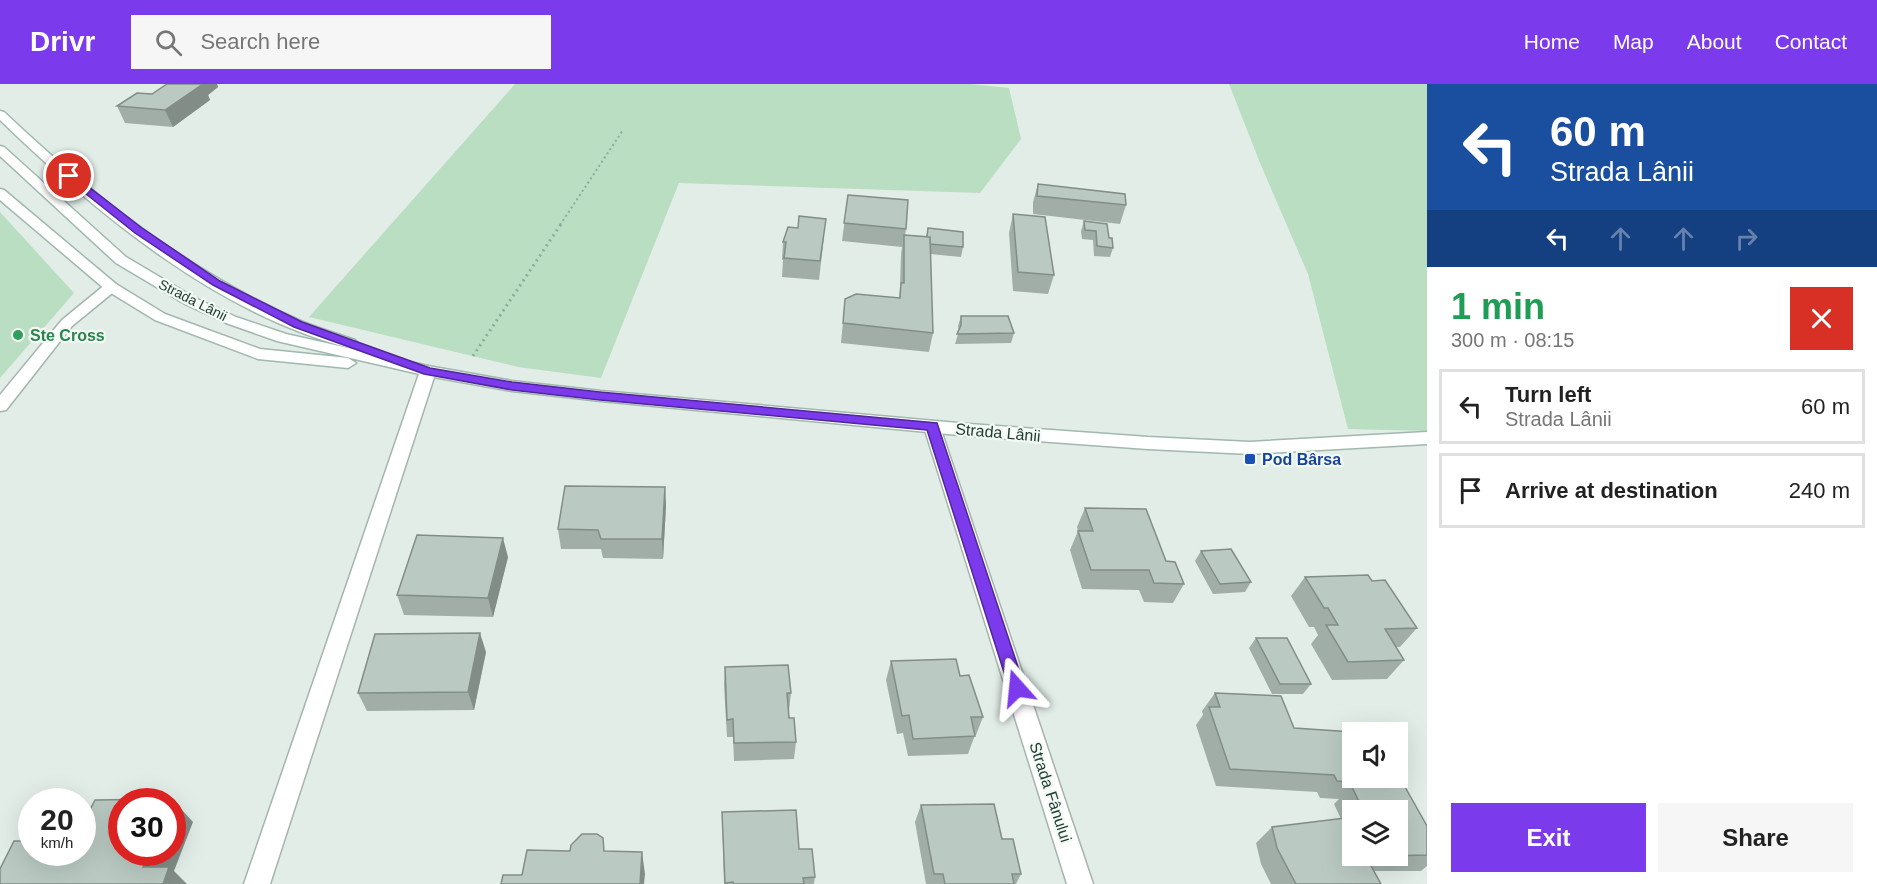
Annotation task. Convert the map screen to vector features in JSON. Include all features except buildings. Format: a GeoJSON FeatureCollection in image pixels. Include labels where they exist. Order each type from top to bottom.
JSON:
{"type":"FeatureCollection","features":[{"type":"Feature","properties":{"kind":"main road","name":"Strada Lânii"},"geometry":{"type":"LineString","coordinates":[[0,114],[26,140],[101,203],[176,258],[216,283],[298,325],[428,371]]}},
{"type":"Feature","properties":{"kind":"main road","name":"Strada Lânii"},"geometry":{"type":"LineString","coordinates":[[0,150],[121,260],[190,302],[231,320],[282,338],[428,371],[600,396],[1148,443],[1250,448],[1427,438]]}},
{"type":"Feature","properties":{"kind":"main road","name":"Strada Lânii"},"geometry":{"type":"LineString","coordinates":[[0,193],[111,287],[160,317],[258,354],[428,371]]}},
{"type":"Feature","properties":{"kind":"main road"},"geometry":{"type":"LineString","coordinates":[[0,406],[67,323],[111,287]]}},
{"type":"Feature","properties":{"kind":"main road"},"geometry":{"type":"LineString","coordinates":[[256,884],[428,371]]}},
{"type":"Feature","properties":{"kind":"main road","name":"Strada Fânului"},"geometry":{"type":"LineString","coordinates":[[932,426],[1080,884]]}},
{"type":"Feature","properties":{"kind":"path"},"geometry":{"type":"LineString","coordinates":[[459,377],[623,130]]}},
{"type":"Feature","properties":{"kind":"green space"},"geometry":{"type":"Polygon","coordinates":[[[515,84],[970,84],[1009,88],[1021,139],[980,193],[679,183],[601,378],[518,367],[309,317],[515,84]]]}},
{"type":"Feature","properties":{"kind":"green space"},"geometry":{"type":"Polygon","coordinates":[[[1229,84],[1427,84],[1427,431],[1348,429],[1308,274],[1229,84]]]}},
{"type":"Feature","properties":{"kind":"green space","name":"Ste Cross"},"geometry":{"type":"Polygon","coordinates":[[[0,212],[74,293],[0,378],[0,212]]]}},
{"type":"Feature","properties":{"kind":"place","name":"Ste Cross"},"geometry":{"type":"Point","coordinates":[18,335]}},
{"type":"Feature","properties":{"kind":"place","name":"Pod Bârsa"},"geometry":{"type":"Point","coordinates":[1250,459]}},
{"type":"Feature","properties":{"kind":"route"},"geometry":{"type":"LineString","coordinates":[[69,176],[101,203],[176,258],[216,283],[298,325],[428,371],[512,386],[600,396],[932,426],[1017,688]]}}]}
